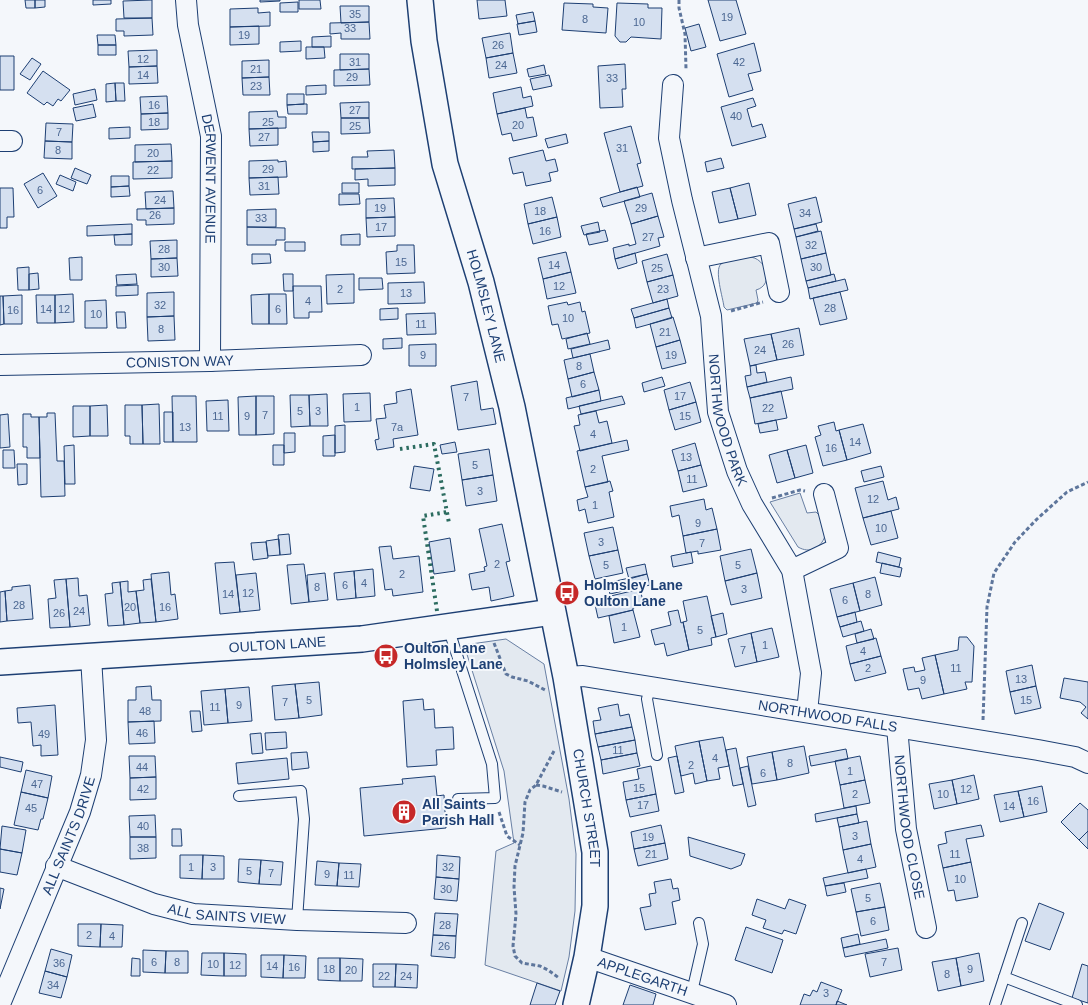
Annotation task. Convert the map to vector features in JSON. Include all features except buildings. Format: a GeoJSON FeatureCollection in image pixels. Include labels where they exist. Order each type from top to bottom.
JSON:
{"type":"FeatureCollection","features":[{"type":"Feature","properties":{"kind":"street","name":"DERWENT AVENUE"},"geometry":{"type":"LineString","coordinates":[[186,0],[188,25],[212,136],[210,361]]}},
{"type":"Feature","properties":{"kind":"street","name":"HOLMSLEY LANE"},"geometry":{"type":"LineString","coordinates":[[420,0],[424,41],[445,164],[481,282],[512,406],[552,612]]}},
{"type":"Feature","properties":{"kind":"street","name":"NORTHWOOD PARK"},"geometry":{"type":"LineString","coordinates":[[673,85],[669,138],[711,316],[718,412],[737,471],[752,504],[792,570],[811,673],[807,712]]}},
{"type":"Feature","properties":{"kind":"street"},"geometry":{"type":"LineString","coordinates":[[696,258],[768,243],[779,292]]}},
{"type":"Feature","properties":{"kind":"street","name":"CONISTON WAY"},"geometry":{"type":"LineString","coordinates":[[0,365],[210,361],[361,355]]}},
{"type":"Feature","properties":{"kind":"street"},"geometry":{"type":"LineString","coordinates":[[792,570],[838,548],[824,494]]}},
{"type":"Feature","properties":{"kind":"street","name":"OULTON LANE"},"geometry":{"type":"LineString","coordinates":[[0,662],[362,639],[552,612]]}},
{"type":"Feature","properties":{"kind":"street","name":"CHURCH STREET"},"geometry":{"type":"LineString","coordinates":[[552,612],[566,677],[595,852],[594,906],[587,957],[577,999]]}},
{"type":"Feature","properties":{"kind":"street","name":"ALL SAINTS DRIVE"},"geometry":{"type":"LineString","coordinates":[[0,1004],[80,812],[91,775],[96,740],[91,657]]}},
{"type":"Feature","properties":{"kind":"street","name":"NORTHWOOD FALLS"},"geometry":{"type":"LineString","coordinates":[[566,677],[583,676],[807,712],[1075,757],[1088,763]]}},
{"type":"Feature","properties":{"kind":"street","name":"NORTHWOOD CLOSE"},"geometry":{"type":"LineString","coordinates":[[897,727],[906,830],[926,928]]}},
{"type":"Feature","properties":{"kind":"street","name":"ALL SAINTS VIEW"},"geometry":{"type":"LineString","coordinates":[[56,866],[154,904],[192,914],[297,920],[406,922]]}},
{"type":"Feature","properties":{"kind":"street","name":"APPLEGARTH"},"geometry":{"type":"LineString","coordinates":[[587,957],[726,1005]]}},
{"type":"Feature","properties":{"kind":"lane"},"geometry":{"type":"LineString","coordinates":[[448,626],[492,764],[495,798],[458,799]]}},
{"type":"Feature","properties":{"kind":"lane"},"geometry":{"type":"LineString","coordinates":[[650,687],[647,699],[657,755]]}},
{"type":"Feature","properties":{"kind":"lane"},"geometry":{"type":"LineString","coordinates":[[238,796],[301,791],[304,819],[297,920]]}},
{"type":"Feature","properties":{"kind":"lane"},"geometry":{"type":"LineString","coordinates":[[692,992],[704,944],[699,923]]}},
{"type":"Feature","properties":{"kind":"lane"},"geometry":{"type":"LineString","coordinates":[[995,1005],[1022,923]]}},
{"type":"Feature","properties":{"kind":"lane"},"geometry":{"type":"LineString","coordinates":[[1004,977],[1077,1005]]}},
{"type":"Feature","properties":{"kind":"path"},"geometry":{"type":"LineString","coordinates":[[673,85],[686,84],[685,34],[679,0]]}},
{"type":"Feature","properties":{"kind":"path"},"geometry":{"type":"LineString","coordinates":[[711,316],[759,304],[779,292]]}},
{"type":"Feature","properties":{"kind":"path"},"geometry":{"type":"LineString","coordinates":[[982,741],[987,607],[994,573],[1015,542],[1037,520],[1067,492],[1088,482]]}},
{"type":"Feature","properties":{"kind":"path"},"geometry":{"type":"LineString","coordinates":[[752,504],[800,490],[824,494]]}},
{"type":"Feature","properties":{"kind":"path"},"geometry":{"type":"LineString","coordinates":[[486,621],[506,674],[512,678],[528,681],[572,713],[536,785],[530,790],[525,802],[523,833],[514,887],[516,914],[513,946],[515,956],[522,963],[548,970],[577,999]]}},
{"type":"Feature","properties":{"kind":"path"},"geometry":{"type":"LineString","coordinates":[[495,798],[507,836],[520,845]]}},
{"type":"Feature","properties":{"kind":"shaded area"},"geometry":{"type":"Polygon","coordinates":[[[749,257],[760,261],[764,266],[767,277],[762,287],[756,290],[757,303],[727,310],[724,307],[718,272],[719,267],[727,261],[749,257]]]}},
{"type":"Feature","properties":{"kind":"shaded area"},"geometry":{"type":"Polygon","coordinates":[[[800,493],[807,513],[816,512],[820,516],[825,536],[818,547],[811,550],[798,547],[770,502],[800,493]]]}},
{"type":"Feature","properties":{"kind":"shaded area"},"geometry":{"type":"Polygon","coordinates":[[[506,639],[544,664],[569,799],[576,854],[575,911],[569,957],[561,991],[485,965],[496,851],[514,843],[504,771],[464,645],[506,639]]]}},
{"type":"Feature","properties":{"kind":"hedge"},"geometry":{"type":"LineString","coordinates":[[400,449],[434,444],[449,523]]}},
{"type":"Feature","properties":{"kind":"hedge"},"geometry":{"type":"LineString","coordinates":[[437,611],[423,516],[447,512]]}},
{"type":"Feature","properties":{"kind":"place","name":"Holmsley Lane Oulton Lane"},"geometry":{"type":"Point","coordinates":[567,593]}},
{"type":"Feature","properties":{"kind":"place","name":"Oulton Lane Holmsley Lane"},"geometry":{"type":"Point","coordinates":[386,656]}},
{"type":"Feature","properties":{"kind":"place","name":"All Saints Parish Hall"},"geometry":{"type":"Point","coordinates":[404,812]}}]}
